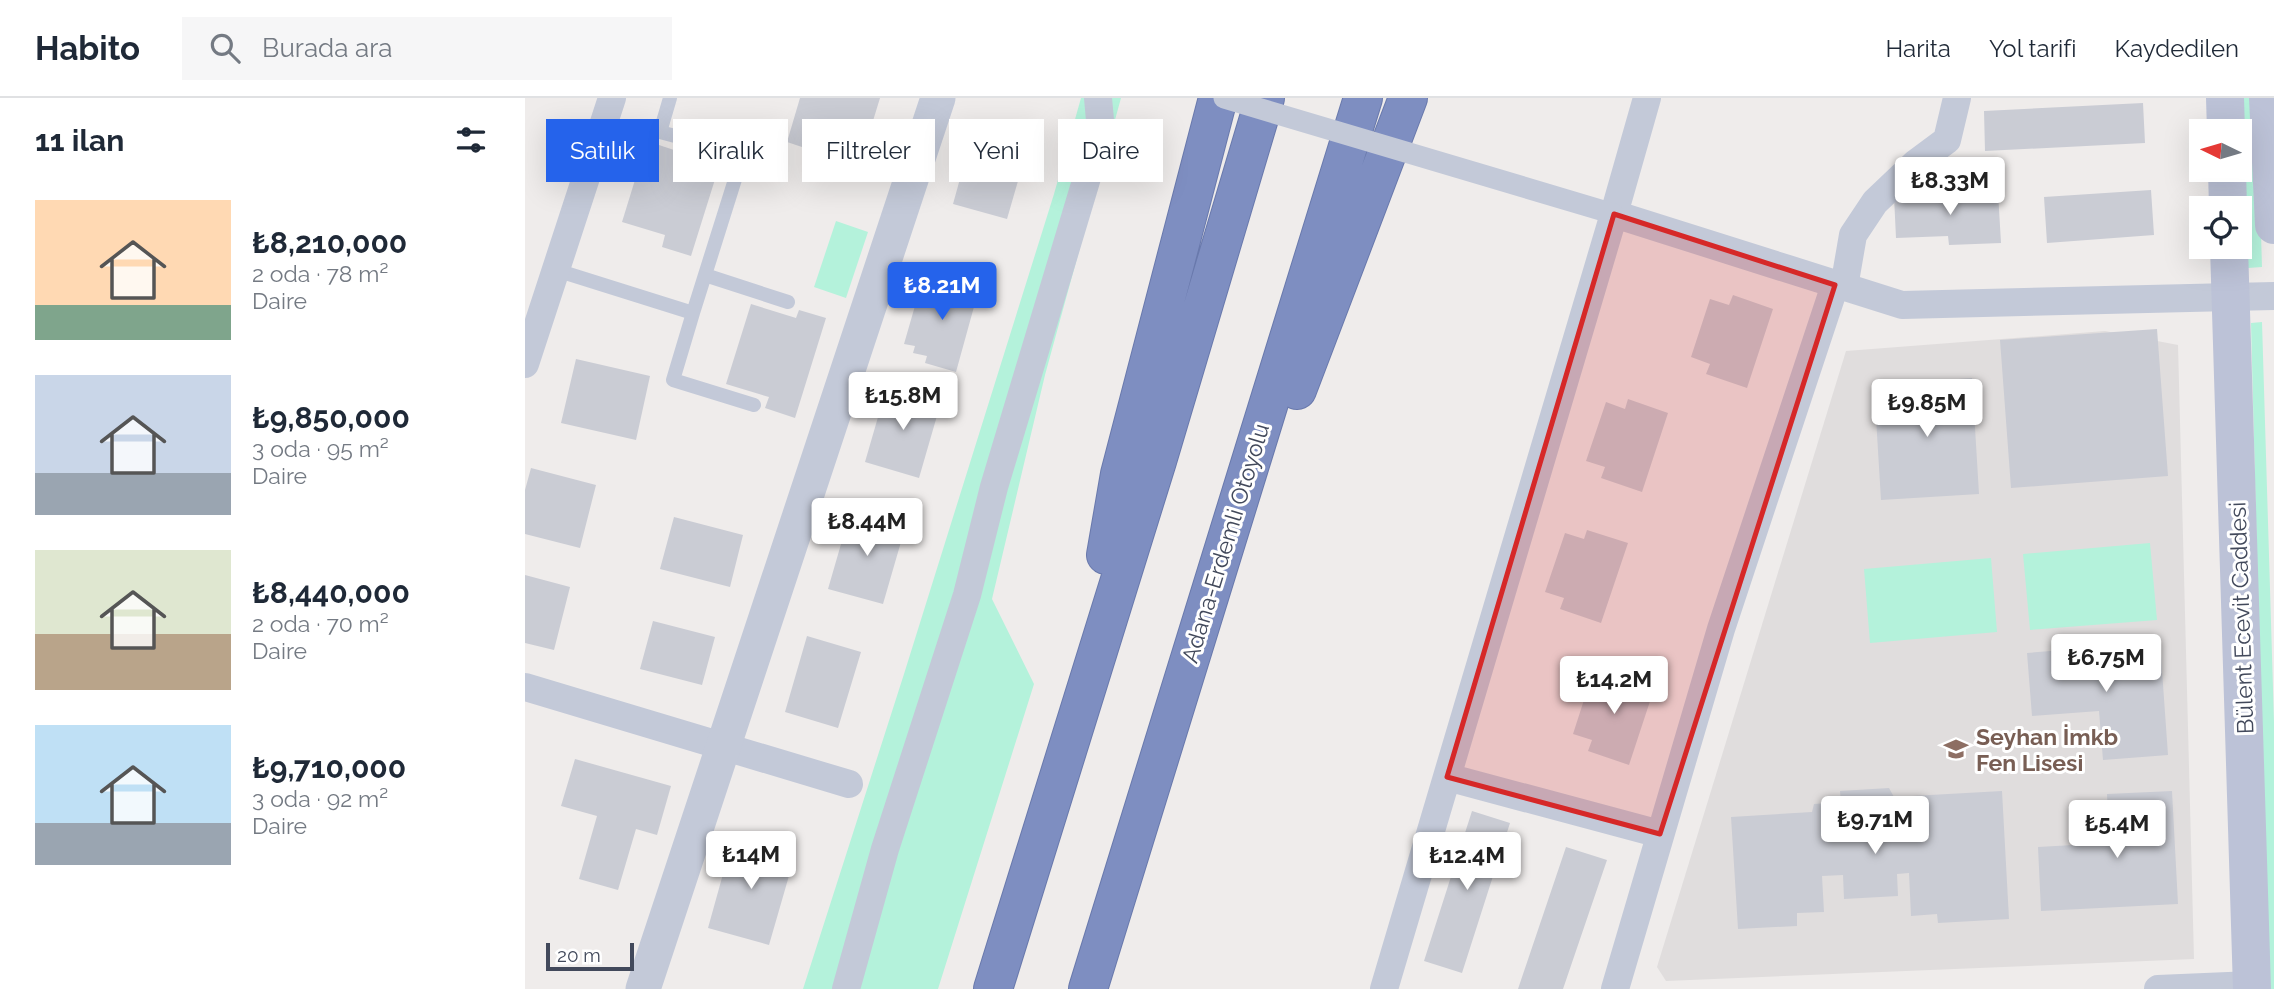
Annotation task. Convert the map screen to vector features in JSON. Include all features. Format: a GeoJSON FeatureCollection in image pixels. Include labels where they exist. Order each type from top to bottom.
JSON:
{"type":"FeatureCollection","features":[{"type":"Feature","properties":{"kind":"highway"},"geometry":{"type":"LineString","coordinates":[[1075,726],[1121,474],[1218,98]]}},
{"type":"Feature","properties":{"kind":"highway"},"geometry":{"type":"LineString","coordinates":[[993,989],[1265,98]]}},
{"type":"Feature","properties":{"kind":"highway","name":"Adana-Erdemli Otoyolu"},"geometry":{"type":"LineString","coordinates":[[1088,989],[1363,98]]}},
{"type":"Feature","properties":{"kind":"highway"},"geometry":{"type":"LineString","coordinates":[[1173,715],[1408,98]]}},
{"type":"Feature","properties":{"kind":"main road"},"geometry":{"type":"LineString","coordinates":[[2225,98],[2226,119]]}},
{"type":"Feature","properties":{"kind":"main road"},"geometry":{"type":"LineString","coordinates":[[2268,98],[2274,225]]}},
{"type":"Feature","properties":{"kind":"main road","name":"Bülent Ecevit Caddesi"},"geometry":{"type":"LineString","coordinates":[[2229,259],[2252,987]]}},
{"type":"Feature","properties":{"kind":"street"},"geometry":{"type":"LineString","coordinates":[[525,364],[613,98]]}},
{"type":"Feature","properties":{"kind":"street"},"geometry":{"type":"LineString","coordinates":[[643,989],[938,98]]}},
{"type":"Feature","properties":{"kind":"street"},"geometry":{"type":"LineString","coordinates":[[846,989],[885,849],[967,595],[994,487],[1101,131],[1098,98]]}},
{"type":"Feature","properties":{"kind":"street"},"geometry":{"type":"LineString","coordinates":[[1224,98],[1614,214],[1902,305],[2274,296]]}},
{"type":"Feature","properties":{"kind":"street"},"geometry":{"type":"LineString","coordinates":[[1384,989],[1647,98]]}},
{"type":"Feature","properties":{"kind":"street"},"geometry":{"type":"LineString","coordinates":[[1615,989],[1721,629],[1839,286],[1853,235],[1875,202],[1916,163],[1947,140],[1957,98]]}},
{"type":"Feature","properties":{"kind":"street"},"geometry":{"type":"LineString","coordinates":[[525,687],[849,784]]}},
{"type":"Feature","properties":{"kind":"street"},"geometry":{"type":"LineString","coordinates":[[1447,777],[1660,834]]}},
{"type":"Feature","properties":{"kind":"street"},"geometry":{"type":"LineString","coordinates":[[2158,989],[2252,987]]}},
{"type":"Feature","properties":{"kind":"lane"},"geometry":{"type":"LineString","coordinates":[[670,98],[660,132],[743,155],[673,380],[754,405]]}},
{"type":"Feature","properties":{"kind":"lane"},"geometry":{"type":"LineString","coordinates":[[556,270],[692,313]]}},
{"type":"Feature","properties":{"kind":"lane"},"geometry":{"type":"LineString","coordinates":[[705,275],[788,302]]}},
{"type":"Feature","properties":{"kind":"highlighted area"},"geometry":{"type":"Polygon","coordinates":[[[1614,214],[1835,285],[1660,834],[1447,777],[1614,214]]]}},
{"type":"Feature","properties":{"kind":"shaded area","name":"Seyhan İmkb Fen Lisesi"},"geometry":{"type":"Polygon","coordinates":[[[2105,331],[2178,345],[2194,959],[1666,981],[1657,967],[1846,351],[2105,331]]]}},
{"type":"Feature","properties":{"kind":"green space"},"geometry":{"type":"Polygon","coordinates":[[[1081,98],[1121,98],[1115,119],[1075,119],[1081,98]]]}},
{"type":"Feature","properties":{"kind":"green space"},"geometry":{"type":"Polygon","coordinates":[[[2241,98],[2257,98],[2262,267],[2248,268],[2248,259],[2252,259],[2252,196],[2245,196],[2244,182],[2252,182],[2252,119],[2242,119],[2241,98]]]}},
{"type":"Feature","properties":{"kind":"green space"},"geometry":{"type":"Polygon","coordinates":[[[1058,180],[1058,182],[1098,182],[1045,375],[992,599],[1034,684],[938,989],[803,989],[904,674],[1058,180]]]}},
{"type":"Feature","properties":{"kind":"green space"},"geometry":{"type":"Polygon","coordinates":[[[836,221],[868,232],[846,298],[814,287],[836,221]]]}},
{"type":"Feature","properties":{"kind":"green space"},"geometry":{"type":"Polygon","coordinates":[[[2262,322],[2274,722],[2274,989],[2268,989],[2251,323],[2262,322]]]}},
{"type":"Feature","properties":{"kind":"green space"},"geometry":{"type":"Polygon","coordinates":[[[2150,543],[2157,620],[2030,630],[2023,554],[2150,543]]]}},
{"type":"Feature","properties":{"kind":"green space"},"geometry":{"type":"Polygon","coordinates":[[[1991,558],[1997,632],[1870,643],[1864,569],[1991,558]]]}},
{"type":"Feature","properties":{"kind":"building"},"geometry":{"type":"Polygon","coordinates":[[[800,98],[880,98],[874,119],[802,119],[802,147],[788,142],[800,98]]]}},
{"type":"Feature","properties":{"kind":"building"},"geometry":{"type":"Polygon","coordinates":[[[2143,103],[2145,143],[1985,151],[1984,111],[2143,103]]]}},
{"type":"Feature","properties":{"kind":"building"},"geometry":{"type":"Polygon","coordinates":[[[659,145],[673,150],[673,182],[714,182],[691,256],[662,247],[665,235],[622,222],[634,182],[659,182],[659,145]]]}},
{"type":"Feature","properties":{"kind":"building"},"geometry":{"type":"Polygon","coordinates":[[[959,182],[1018,182],[1007,219],[953,204],[959,182]]]}},
{"type":"Feature","properties":{"kind":"building"},"geometry":{"type":"Polygon","coordinates":[[[2151,190],[2154,235],[2047,243],[2044,197],[2151,190]]]}},
{"type":"Feature","properties":{"kind":"building"},"geometry":{"type":"Polygon","coordinates":[[[1998,192],[2001,243],[1949,245],[1948,236],[1896,238],[1894,196],[1998,192]]]}},
{"type":"Feature","properties":{"kind":"building"},"geometry":{"type":"Polygon","coordinates":[[[949,276],[980,285],[956,372],[925,363],[927,356],[913,353],[915,346],[904,344],[921,285],[935,289],[937,283],[947,285],[949,276]]]}},
{"type":"Feature","properties":{"kind":"building"},"geometry":{"type":"Polygon","coordinates":[[[1733,295],[1773,309],[1747,388],[1706,374],[1710,364],[1691,357],[1710,299],[1729,305],[1733,295]]]}},
{"type":"Feature","properties":{"kind":"building"},"geometry":{"type":"Polygon","coordinates":[[[751,304],[796,318],[799,310],[826,318],[795,418],[765,408],[769,397],[726,384],[751,304]]]}},
{"type":"Feature","properties":{"kind":"building"},"geometry":{"type":"Polygon","coordinates":[[[2157,329],[2168,476],[2011,488],[2000,340],[2157,329]]]}},
{"type":"Feature","properties":{"kind":"building"},"geometry":{"type":"Polygon","coordinates":[[[576,359],[650,376],[636,440],[561,423],[576,359]]]}},
{"type":"Feature","properties":{"kind":"building"},"geometry":{"type":"Polygon","coordinates":[[[1972,378],[1979,494],[1881,500],[1874,385],[1972,378]]]}},
{"type":"Feature","properties":{"kind":"building"},"geometry":{"type":"Polygon","coordinates":[[[887,386],[941,402],[919,478],[865,462],[887,386]]]}},
{"type":"Feature","properties":{"kind":"building"},"geometry":{"type":"Polygon","coordinates":[[[1628,399],[1668,413],[1642,492],[1601,478],[1605,467],[1586,461],[1606,402],[1625,409],[1628,399]]]}},
{"type":"Feature","properties":{"kind":"building"},"geometry":{"type":"Polygon","coordinates":[[[531,468],[596,485],[580,548],[525,534],[525,490],[531,468]]]}},
{"type":"Feature","properties":{"kind":"building"},"geometry":{"type":"Polygon","coordinates":[[[850,513],[905,528],[883,604],[828,589],[850,513]]]}},
{"type":"Feature","properties":{"kind":"building"},"geometry":{"type":"Polygon","coordinates":[[[674,517],[743,535],[730,587],[660,569],[674,517]]]}},
{"type":"Feature","properties":{"kind":"building"},"geometry":{"type":"Polygon","coordinates":[[[1587,530],[1628,543],[1601,623],[1560,609],[1564,598],[1545,592],[1565,533],[1584,539],[1587,530]]]}},
{"type":"Feature","properties":{"kind":"building"},"geometry":{"type":"Polygon","coordinates":[[[525,575],[570,587],[554,650],[525,643],[525,575]]]}},
{"type":"Feature","properties":{"kind":"building"},"geometry":{"type":"Polygon","coordinates":[[[653,621],[715,637],[702,685],[640,669],[653,621]]]}},
{"type":"Feature","properties":{"kind":"building"},"geometry":{"type":"Polygon","coordinates":[[[807,636],[861,652],[838,728],[785,712],[807,636]]]}},
{"type":"Feature","properties":{"kind":"building"},"geometry":{"type":"Polygon","coordinates":[[[2160,642],[2168,755],[2103,760],[2099,711],[2032,716],[2027,653],[2160,642]]]}},
{"type":"Feature","properties":{"kind":"building"},"geometry":{"type":"Polygon","coordinates":[[[1615,672],[1655,686],[1629,765],[1588,751],[1592,740],[1573,734],[1592,675],[1611,682],[1615,672]]]}},
{"type":"Feature","properties":{"kind":"building"},"geometry":{"type":"Polygon","coordinates":[[[575,759],[671,786],[657,835],[636,829],[618,890],[579,879],[597,816],[561,806],[575,759]]]}},
{"type":"Feature","properties":{"kind":"building"},"geometry":{"type":"Polygon","coordinates":[[[1889,788],[1894,797],[2002,791],[2009,919],[1938,923],[1937,914],[1911,916],[1909,873],[1897,874],[1898,896],[1844,899],[1843,875],[1822,876],[1824,912],[1797,913],[1797,926],[1738,929],[1731,817],[1812,812],[1814,804],[1841,802],[1840,791],[1889,788]]]}},
{"type":"Feature","properties":{"kind":"building"},"geometry":{"type":"Polygon","coordinates":[[[2172,791],[2178,904],[2041,911],[2038,847],[2109,843],[2107,794],[2172,791]]]}},
{"type":"Feature","properties":{"kind":"building"},"geometry":{"type":"Polygon","coordinates":[[[1472,811],[1510,823],[1462,973],[1424,961],[1472,811]]]}},
{"type":"Feature","properties":{"kind":"building"},"geometry":{"type":"Polygon","coordinates":[[[733,838],[795,855],[769,945],[708,928],[733,838]]]}},
{"type":"Feature","properties":{"kind":"building"},"geometry":{"type":"Polygon","coordinates":[[[1566,847],[1607,860],[1563,989],[1518,989],[1566,847]]]}},
{"type":"Feature","properties":{"kind":"place","name":"Seyhan İmkb Fen Lisesi"},"geometry":{"type":"Point","coordinates":[1956,749]}}]}
